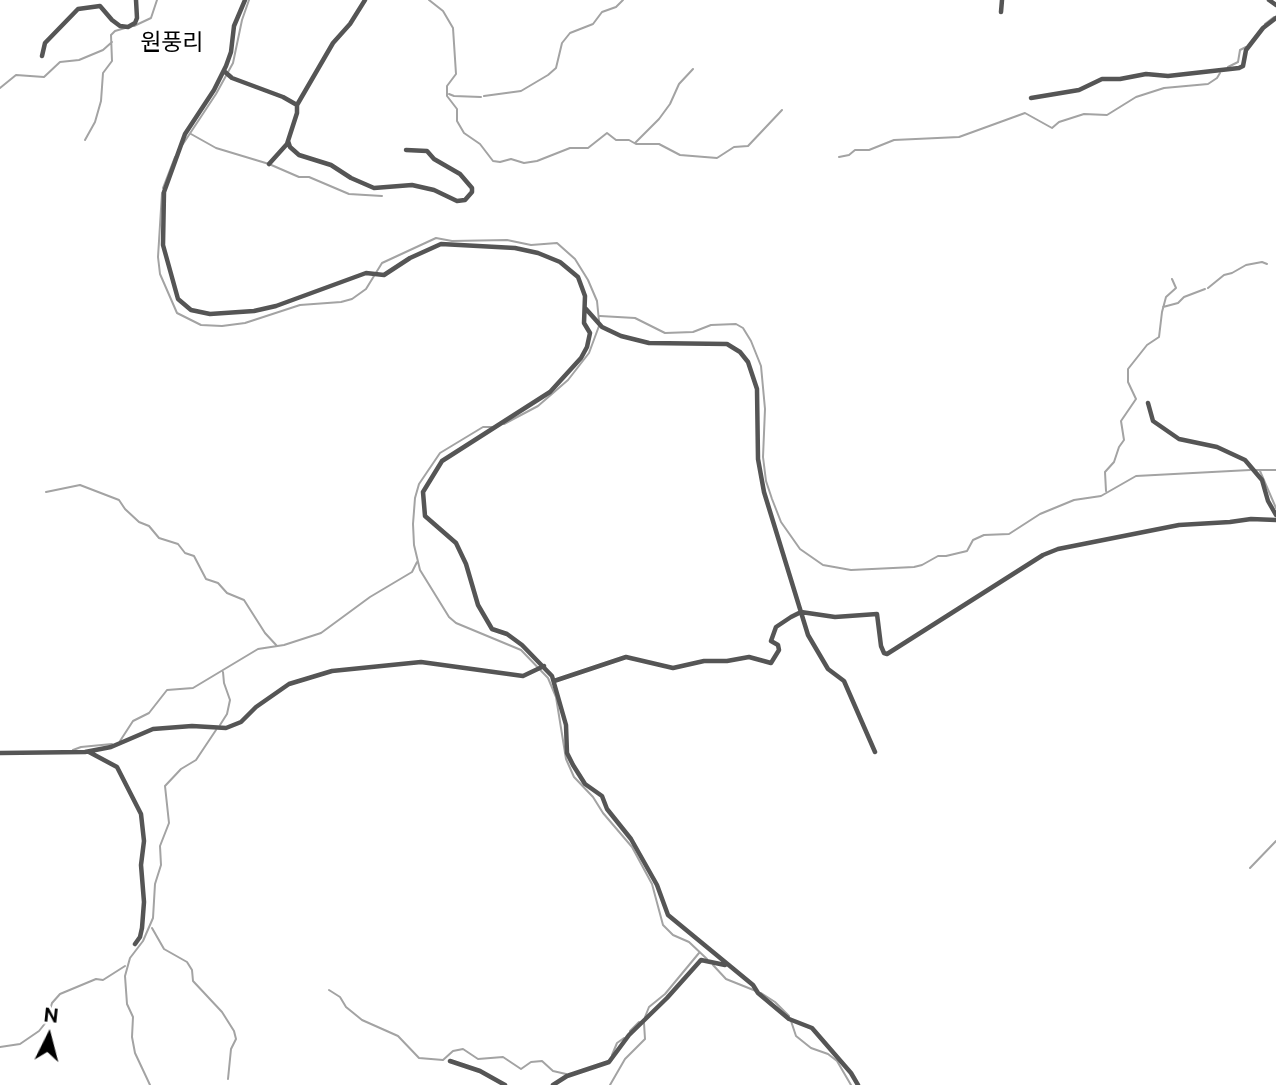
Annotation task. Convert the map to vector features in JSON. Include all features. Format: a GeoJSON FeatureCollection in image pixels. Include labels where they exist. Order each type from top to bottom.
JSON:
{"type":"FeatureCollection","features":[{"type":"Feature","properties":{"kind":"street"},"geometry":{"type":"LineString","coordinates":[[42,56],[45,43],[78,9],[97,5],[120,26],[128,27],[135,23],[137,18],[136,0]]}},
{"type":"Feature","properties":{"kind":"street"},"geometry":{"type":"LineString","coordinates":[[245,0],[234,26],[224,71],[185,134],[164,192],[163,245],[176,294],[186,307],[210,314],[254,311],[276,306],[366,273],[384,275],[410,258],[441,244],[515,248],[552,258],[578,277],[585,296],[584,323],[590,333],[589,342],[572,371],[542,397],[447,456],[428,480],[422,497],[425,516],[456,543],[466,564],[478,605],[492,629],[507,634],[544,666],[554,681],[566,725],[567,753],[576,771],[590,789],[602,796],[610,813],[631,839],[657,884],[668,915],[789,1019],[812,1028],[858,1085]]}},
{"type":"Feature","properties":{"kind":"street"},"geometry":{"type":"LineString","coordinates":[[269,164],[288,141],[297,105],[333,43],[350,24],[365,0]]}},
{"type":"Feature","properties":{"kind":"street"},"geometry":{"type":"LineString","coordinates":[[1001,12],[1002,0]]}},
{"type":"Feature","properties":{"kind":"street"},"geometry":{"type":"LineString","coordinates":[[1269,0],[1276,5]]}},
{"type":"Feature","properties":{"kind":"street"},"geometry":{"type":"LineString","coordinates":[[1031,98],[1079,90],[1102,79],[1239,68],[1246,50],[1263,28],[1276,19]]}},
{"type":"Feature","properties":{"kind":"street"},"geometry":{"type":"LineString","coordinates":[[224,71],[232,78],[297,105]]}},
{"type":"Feature","properties":{"kind":"street"},"geometry":{"type":"LineString","coordinates":[[288,141],[290,147],[299,155],[331,165],[374,188],[412,185],[434,190],[457,201],[465,200],[472,192],[472,188],[460,174],[434,159],[427,151],[407,150]]}},
{"type":"Feature","properties":{"kind":"street"},"geometry":{"type":"LineString","coordinates":[[586,308],[602,327],[621,336],[649,343],[727,344],[744,357],[757,389],[758,459],[764,492],[801,612],[810,638],[825,664],[834,675],[844,681],[875,752]]}},
{"type":"Feature","properties":{"kind":"street"},"geometry":{"type":"LineString","coordinates":[[554,681],[626,657],[673,668],[704,661],[749,657],[771,663],[779,650],[778,645],[771,641],[776,627],[801,612],[835,617],[877,614],[882,650],[887,654],[1043,555],[1058,549],[1179,525],[1276,518],[1262,480],[1245,460],[1217,447],[1179,439],[1153,421],[1148,403]]}},
{"type":"Feature","properties":{"kind":"street"},"geometry":{"type":"LineString","coordinates":[[0,753],[89,752],[116,745],[136,734],[153,729],[195,726],[218,729],[233,726],[289,684],[332,671],[421,662],[523,676],[544,666]]}},
{"type":"Feature","properties":{"kind":"street"},"geometry":{"type":"LineString","coordinates":[[89,752],[117,767],[141,814],[144,902],[142,928],[135,944]]}},
{"type":"Feature","properties":{"kind":"street"},"geometry":{"type":"LineString","coordinates":[[553,1085],[567,1076],[609,1062],[629,1035],[701,960],[726,965]]}},
{"type":"Feature","properties":{"kind":"street"},"geometry":{"type":"LineString","coordinates":[[450,1061],[480,1071],[505,1085]]}},
{"type":"Feature","properties":{"kind":"waterway"},"geometry":{"type":"LineString","coordinates":[[134,26],[151,18],[157,0]]}},
{"type":"Feature","properties":{"kind":"waterway"},"geometry":{"type":"LineString","coordinates":[[183,144],[233,63],[249,0]]}},
{"type":"Feature","properties":{"kind":"waterway"},"geometry":{"type":"LineString","coordinates":[[429,0],[443,11],[453,28],[456,74],[447,86],[447,96],[457,109],[457,121],[464,133],[480,144],[493,161],[537,161],[570,148],[588,148],[607,133],[616,140],[629,140],[636,144],[659,144],[680,155],[717,158],[734,147],[748,146],[782,110]]}},
{"type":"Feature","properties":{"kind":"waterway"},"geometry":{"type":"LineString","coordinates":[[484,96],[521,91],[548,75],[556,68],[562,43],[570,33],[593,24],[602,12],[616,7],[623,0]]}},
{"type":"Feature","properties":{"kind":"waterway"},"geometry":{"type":"LineString","coordinates":[[1265,24],[1274,17]]}},
{"type":"Feature","properties":{"kind":"waterway"},"geometry":{"type":"LineString","coordinates":[[85,140],[95,122],[101,101],[103,73],[112,61],[111,35],[125,28]]}},
{"type":"Feature","properties":{"kind":"waterway"},"geometry":{"type":"LineString","coordinates":[[0,88],[16,75],[44,77],[60,62],[79,60],[103,50],[112,42]]}},
{"type":"Feature","properties":{"kind":"waterway"},"geometry":{"type":"LineString","coordinates":[[1228,67],[1238,62],[1240,50],[1246,47]]}},
{"type":"Feature","properties":{"kind":"waterway"},"geometry":{"type":"LineString","coordinates":[[635,143],[659,119],[670,104],[679,84],[693,69]]}},
{"type":"Feature","properties":{"kind":"waterway"},"geometry":{"type":"LineString","coordinates":[[839,157],[849,155],[855,150],[869,150],[894,140],[959,137],[1025,113],[1052,128],[1059,122],[1084,114],[1107,115],[1136,97],[1164,88],[1208,84],[1220,73]]}},
{"type":"Feature","properties":{"kind":"waterway"},"geometry":{"type":"LineString","coordinates":[[449,94],[481,97]]}},
{"type":"Feature","properties":{"kind":"waterway"},"geometry":{"type":"LineString","coordinates":[[191,134],[216,148],[269,164],[299,177],[309,177],[349,194],[382,196]]}},
{"type":"Feature","properties":{"kind":"waterway"},"geometry":{"type":"LineString","coordinates":[[163,188],[175,157]]}},
{"type":"Feature","properties":{"kind":"waterway"},"geometry":{"type":"LineString","coordinates":[[162,193],[158,257],[160,274],[177,313],[201,325],[245,323],[300,305],[352,299],[366,289],[382,263],[436,238],[452,241],[507,240],[531,245],[557,243],[575,259],[588,280],[597,301],[599,321]]}},
{"type":"Feature","properties":{"kind":"waterway"},"geometry":{"type":"LineString","coordinates":[[1208,288],[1224,275],[1246,265],[1262,262],[1267,264]]}},
{"type":"Feature","properties":{"kind":"waterway"},"geometry":{"type":"LineString","coordinates":[[1106,491],[1105,472],[1114,462],[1124,440],[1121,421],[1136,399],[1128,382],[1128,369],[1147,345],[1159,337],[1166,297],[1176,288],[1172,279]]}},
{"type":"Feature","properties":{"kind":"waterway"},"geometry":{"type":"LineString","coordinates":[[1163,307],[1178,303],[1184,297],[1205,289]]}},
{"type":"Feature","properties":{"kind":"waterway"},"geometry":{"type":"LineString","coordinates":[[600,316],[635,318],[665,333],[693,332],[711,325],[736,324],[743,328],[761,366],[765,409],[763,457],[772,499],[781,522],[800,549],[823,565],[851,570],[914,567],[938,556],[967,551],[973,540],[984,535],[1009,534],[1040,514],[1074,500],[1101,496],[1136,476],[1250,470]]}},
{"type":"Feature","properties":{"kind":"waterway"},"geometry":{"type":"LineString","coordinates":[[504,424],[538,406],[568,380],[589,353],[599,326]]}},
{"type":"Feature","properties":{"kind":"waterway"},"geometry":{"type":"LineString","coordinates":[[492,427],[483,427],[440,453],[419,484],[413,524],[414,545],[420,570],[449,617],[456,623],[521,650],[548,678],[556,697],[566,759],[574,777],[632,847],[652,884],[663,925],[673,935],[689,942],[707,959]]}},
{"type":"Feature","properties":{"kind":"waterway"},"geometry":{"type":"LineString","coordinates":[[1256,470],[1276,470]]}},
{"type":"Feature","properties":{"kind":"waterway"},"geometry":{"type":"LineString","coordinates":[[1260,471],[1276,508]]}},
{"type":"Feature","properties":{"kind":"waterway"},"geometry":{"type":"LineString","coordinates":[[46,492],[80,485],[119,500],[125,509],[139,522],[149,526],[159,538],[178,544],[185,553],[194,556],[206,579],[218,583],[227,593],[244,600],[265,633],[277,646]]}},
{"type":"Feature","properties":{"kind":"waterway"},"geometry":{"type":"LineString","coordinates":[[120,741],[133,721],[149,713],[167,690],[193,688],[258,649],[284,645],[321,633],[370,597],[412,572],[417,562]]}},
{"type":"Feature","properties":{"kind":"waterway"},"geometry":{"type":"LineString","coordinates":[[220,725],[227,714],[230,700],[223,672]]}},
{"type":"Feature","properties":{"kind":"waterway"},"geometry":{"type":"LineString","coordinates":[[150,1085],[135,1053],[132,1037],[133,1017],[127,1004],[125,976],[130,958],[143,941],[153,918],[155,884],[161,865],[160,846],[169,823],[165,786],[181,769],[196,760],[216,730]]}},
{"type":"Feature","properties":{"kind":"waterway"},"geometry":{"type":"LineString","coordinates":[[73,750],[112,744]]}},
{"type":"Feature","properties":{"kind":"waterway"},"geometry":{"type":"LineString","coordinates":[[1250,868],[1276,841]]}},
{"type":"Feature","properties":{"kind":"waterway"},"geometry":{"type":"LineString","coordinates":[[152,928],[164,949],[187,962],[192,970],[193,981],[222,1012],[234,1031],[236,1039],[231,1049],[228,1079]]}},
{"type":"Feature","properties":{"kind":"waterway"},"geometry":{"type":"LineString","coordinates":[[645,1017],[649,1007],[665,994],[699,953]]}},
{"type":"Feature","properties":{"kind":"waterway"},"geometry":{"type":"LineString","coordinates":[[713,965],[726,979],[756,991]]}},
{"type":"Feature","properties":{"kind":"waterway"},"geometry":{"type":"LineString","coordinates":[[0,1047],[20,1044],[39,1031],[47,1021],[52,1003],[60,994],[96,979],[103,980],[125,966]]}},
{"type":"Feature","properties":{"kind":"waterway"},"geometry":{"type":"LineString","coordinates":[[329,990],[340,997],[346,1007],[362,1020],[398,1036],[419,1058],[443,1060],[453,1051],[463,1049],[478,1059],[503,1057],[521,1069],[531,1062],[542,1061],[553,1071],[566,1074]]}},
{"type":"Feature","properties":{"kind":"waterway"},"geometry":{"type":"LineString","coordinates":[[761,993],[789,1016]]}},
{"type":"Feature","properties":{"kind":"waterway"},"geometry":{"type":"LineString","coordinates":[[791,1021],[796,1036],[811,1048],[828,1054],[837,1061],[851,1085]]}},
{"type":"Feature","properties":{"kind":"waterway"},"geometry":{"type":"LineString","coordinates":[[630,1031],[639,1022]]}},
{"type":"Feature","properties":{"kind":"waterway"},"geometry":{"type":"LineString","coordinates":[[610,1085],[625,1059],[645,1039],[644,1023]]}},
{"type":"Feature","properties":{"kind":"waterway"},"geometry":{"type":"LineString","coordinates":[[612,1055],[617,1043],[624,1038]]}},
{"type":"Feature","properties":{"kind":"district","name":"원풍리"},"geometry":{"type":"Point","coordinates":[172,43]}}]}
